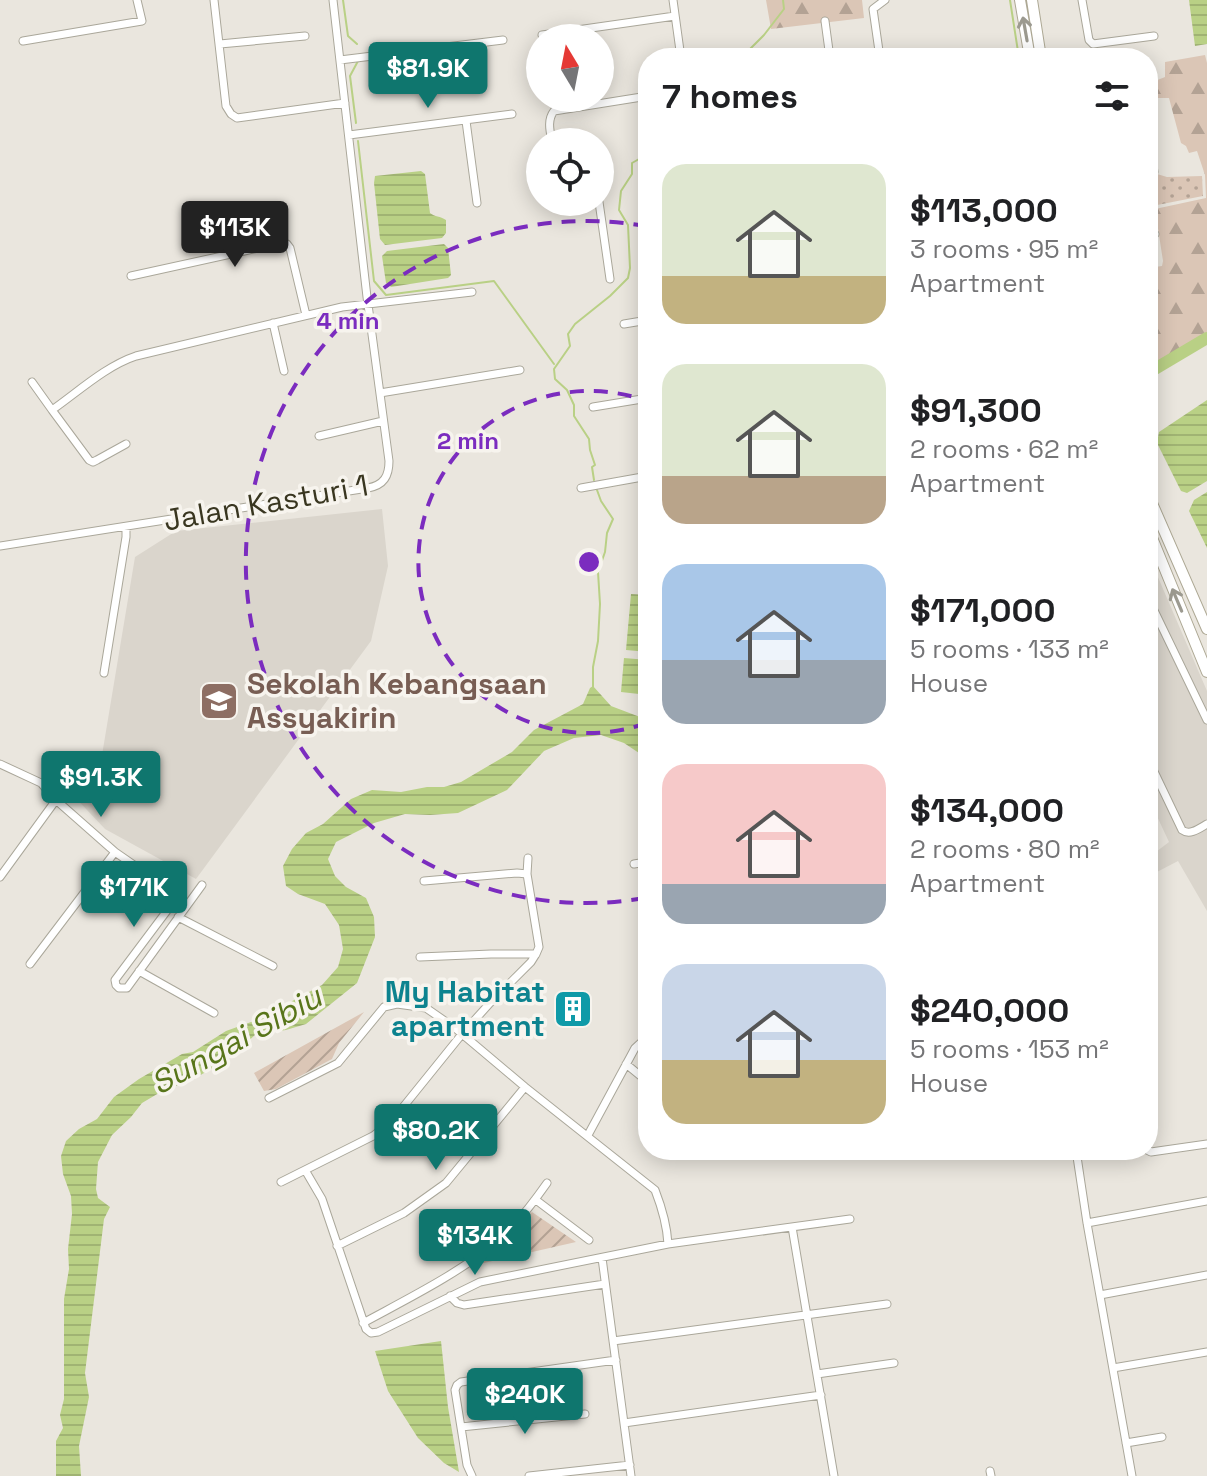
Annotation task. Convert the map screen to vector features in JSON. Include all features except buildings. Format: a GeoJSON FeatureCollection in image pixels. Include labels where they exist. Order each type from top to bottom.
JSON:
{"type":"FeatureCollection","features":[{"type":"Feature","properties":{"kind":"street"},"geometry":{"type":"LineString","coordinates":[[23,41],[142,21],[137,0]]}},
{"type":"Feature","properties":{"kind":"street"},"geometry":{"type":"LineString","coordinates":[[214,0],[226,106],[231,114],[237,118],[345,103]]}},
{"type":"Feature","properties":{"kind":"street","name":"Jalan Kasturi 1"},"geometry":{"type":"LineString","coordinates":[[0,546],[375,487],[385,480],[389,471],[333,0]]}},
{"type":"Feature","properties":{"kind":"street"},"geometry":{"type":"LineString","coordinates":[[673,0],[680,48]]}},
{"type":"Feature","properties":{"kind":"street"},"geometry":{"type":"LineString","coordinates":[[879,48],[873,9],[885,0]]}},
{"type":"Feature","properties":{"kind":"street"},"geometry":{"type":"LineString","coordinates":[[1020,0],[1028,48]]}},
{"type":"Feature","properties":{"kind":"street"},"geometry":{"type":"LineString","coordinates":[[1032,0],[1039,48]]}},
{"type":"Feature","properties":{"kind":"street"},"geometry":{"type":"LineString","coordinates":[[1082,0],[1089,40],[1093,44],[1154,36]]}},
{"type":"Feature","properties":{"kind":"street"},"geometry":{"type":"LineString","coordinates":[[614,25],[675,16]]}},
{"type":"Feature","properties":{"kind":"street"},"geometry":{"type":"LineString","coordinates":[[825,21],[829,48]]}},
{"type":"Feature","properties":{"kind":"street"},"geometry":{"type":"LineString","coordinates":[[220,44],[305,36]]}},
{"type":"Feature","properties":{"kind":"street"},"geometry":{"type":"LineString","coordinates":[[340,60],[503,40]]}},
{"type":"Feature","properties":{"kind":"street"},"geometry":{"type":"LineString","coordinates":[[550,128],[550,116],[554,111],[638,98]]}},
{"type":"Feature","properties":{"kind":"street"},"geometry":{"type":"LineString","coordinates":[[349,135],[512,114]]}},
{"type":"Feature","properties":{"kind":"street"},"geometry":{"type":"LineString","coordinates":[[466,121],[477,203]]}},
{"type":"Feature","properties":{"kind":"street"},"geometry":{"type":"LineString","coordinates":[[601,216],[610,279]]}},
{"type":"Feature","properties":{"kind":"street"},"geometry":{"type":"LineString","coordinates":[[131,276],[287,244],[306,315]]}},
{"type":"Feature","properties":{"kind":"street"},"geometry":{"type":"LineString","coordinates":[[52,410],[124,360],[342,307],[472,292]]}},
{"type":"Feature","properties":{"kind":"street"},"geometry":{"type":"LineString","coordinates":[[624,324],[638,322]]}},
{"type":"Feature","properties":{"kind":"street"},"geometry":{"type":"LineString","coordinates":[[273,323],[284,371]]}},
{"type":"Feature","properties":{"kind":"street"},"geometry":{"type":"LineString","coordinates":[[380,393],[520,370]]}},
{"type":"Feature","properties":{"kind":"street"},"geometry":{"type":"LineString","coordinates":[[32,382],[89,460],[93,462],[126,444]]}},
{"type":"Feature","properties":{"kind":"street"},"geometry":{"type":"LineString","coordinates":[[593,407],[638,400]]}},
{"type":"Feature","properties":{"kind":"street"},"geometry":{"type":"LineString","coordinates":[[319,436],[383,421]]}},
{"type":"Feature","properties":{"kind":"street"},"geometry":{"type":"LineString","coordinates":[[581,488],[638,478]]}},
{"type":"Feature","properties":{"kind":"street"},"geometry":{"type":"LineString","coordinates":[[1158,517],[1207,629]]}},
{"type":"Feature","properties":{"kind":"street"},"geometry":{"type":"LineString","coordinates":[[104,673],[126,527]]}},
{"type":"Feature","properties":{"kind":"street"},"geometry":{"type":"LineString","coordinates":[[1158,563],[1207,672],[1188,681]]}},
{"type":"Feature","properties":{"kind":"street"},"geometry":{"type":"LineString","coordinates":[[1158,619],[1207,720]]}},
{"type":"Feature","properties":{"kind":"street"},"geometry":{"type":"LineString","coordinates":[[0,764],[41,783],[115,852],[188,903]]}},
{"type":"Feature","properties":{"kind":"street"},"geometry":{"type":"LineString","coordinates":[[1158,780],[1185,833],[1207,824]]}},
{"type":"Feature","properties":{"kind":"street"},"geometry":{"type":"LineString","coordinates":[[0,877],[56,800]]}},
{"type":"Feature","properties":{"kind":"street"},"geometry":{"type":"LineString","coordinates":[[30,964],[115,852]]}},
{"type":"Feature","properties":{"kind":"street"},"geometry":{"type":"LineString","coordinates":[[281,1182],[373,1136],[391,1122],[462,1034],[531,962],[539,947],[527,874],[528,858]]}},
{"type":"Feature","properties":{"kind":"street"},"geometry":{"type":"LineString","coordinates":[[634,864],[638,863]]}},
{"type":"Feature","properties":{"kind":"street"},"geometry":{"type":"LineString","coordinates":[[424,881],[527,874]]}},
{"type":"Feature","properties":{"kind":"street"},"geometry":{"type":"LineString","coordinates":[[178,896],[115,980],[119,988],[127,988],[202,885]]}},
{"type":"Feature","properties":{"kind":"street"},"geometry":{"type":"LineString","coordinates":[[178,917],[273,966]]}},
{"type":"Feature","properties":{"kind":"street"},"geometry":{"type":"LineString","coordinates":[[420,957],[536,954]]}},
{"type":"Feature","properties":{"kind":"street"},"geometry":{"type":"LineString","coordinates":[[139,971],[214,1013]]}},
{"type":"Feature","properties":{"kind":"street"},"geometry":{"type":"LineString","coordinates":[[269,1098],[338,1063],[384,1007],[405,1005],[426,1008],[655,1190],[668,1233],[668,1244]]}},
{"type":"Feature","properties":{"kind":"street"},"geometry":{"type":"LineString","coordinates":[[588,1135],[638,1045]]}},
{"type":"Feature","properties":{"kind":"street"},"geometry":{"type":"LineString","coordinates":[[626,1064],[638,1074]]}},
{"type":"Feature","properties":{"kind":"street"},"geometry":{"type":"LineString","coordinates":[[337,1246],[404,1213],[446,1183],[525,1087]]}},
{"type":"Feature","properties":{"kind":"street"},"geometry":{"type":"LineString","coordinates":[[1158,1151],[1207,1144]]}},
{"type":"Feature","properties":{"kind":"street"},"geometry":{"type":"LineString","coordinates":[[1077,1160],[1132,1476]]}},
{"type":"Feature","properties":{"kind":"street"},"geometry":{"type":"LineString","coordinates":[[305,1170],[322,1199],[363,1323],[371,1333],[480,1282],[668,1244],[850,1219]]}},
{"type":"Feature","properties":{"kind":"street"},"geometry":{"type":"LineString","coordinates":[[363,1323],[452,1274],[501,1239],[547,1183]]}},
{"type":"Feature","properties":{"kind":"street"},"geometry":{"type":"LineString","coordinates":[[536,1200],[589,1240]]}},
{"type":"Feature","properties":{"kind":"street"},"geometry":{"type":"LineString","coordinates":[[1087,1223],[1207,1201]]}},
{"type":"Feature","properties":{"kind":"street"},"geometry":{"type":"LineString","coordinates":[[792,1227],[834,1476]]}},
{"type":"Feature","properties":{"kind":"street"},"geometry":{"type":"LineString","coordinates":[[602,1258],[631,1476]]}},
{"type":"Feature","properties":{"kind":"street"},"geometry":{"type":"LineString","coordinates":[[1100,1295],[1207,1275]]}},
{"type":"Feature","properties":{"kind":"street"},"geometry":{"type":"LineString","coordinates":[[450,1296],[464,1305],[605,1284]]}},
{"type":"Feature","properties":{"kind":"street"},"geometry":{"type":"LineString","coordinates":[[613,1341],[887,1304]]}},
{"type":"Feature","properties":{"kind":"street"},"geometry":{"type":"LineString","coordinates":[[1113,1368],[1207,1352]]}},
{"type":"Feature","properties":{"kind":"street"},"geometry":{"type":"LineString","coordinates":[[472,1476],[467,1465],[455,1390],[457,1385],[616,1360]]}},
{"type":"Feature","properties":{"kind":"street"},"geometry":{"type":"LineString","coordinates":[[817,1374],[894,1363]]}},
{"type":"Feature","properties":{"kind":"street"},"geometry":{"type":"LineString","coordinates":[[624,1423],[821,1395]]}},
{"type":"Feature","properties":{"kind":"street"},"geometry":{"type":"LineString","coordinates":[[461,1427],[585,1414]]}},
{"type":"Feature","properties":{"kind":"street"},"geometry":{"type":"LineString","coordinates":[[1126,1443],[1162,1437]]}},
{"type":"Feature","properties":{"kind":"street"},"geometry":{"type":"LineString","coordinates":[[529,1476],[630,1465]]}},
{"type":"Feature","properties":{"kind":"shaded area","name":"Sekolah Kebangsaan Assyakirin"},"geometry":{"type":"Polygon","coordinates":[[[382,509],[388,566],[371,641],[196,879],[105,829],[51,772],[101,761],[135,557],[176,531],[382,509]]]}},
{"type":"Feature","properties":{"kind":"shaded area"},"geometry":{"type":"Polygon","coordinates":[[[1158,577],[1207,691],[1207,911],[1178,861],[1158,871],[1158,850],[1169,842],[1158,818],[1158,577]]]}},
{"type":"Feature","properties":{"kind":"green space"},"geometry":{"type":"Polygon","coordinates":[[[766,0],[862,0],[864,18],[771,29],[766,0]]]}},
{"type":"Feature","properties":{"kind":"green space"},"geometry":{"type":"Polygon","coordinates":[[[1205,55],[1207,63],[1207,333],[1158,363],[1158,267],[1162,266],[1163,261],[1158,208],[1206,198],[1205,175],[1197,151],[1189,153],[1181,143],[1169,98],[1158,98],[1158,80],[1165,77],[1165,62],[1205,55]]]}},
{"type":"Feature","properties":{"kind":"green space"},"geometry":{"type":"Polygon","coordinates":[[[1158,174],[1202,176],[1203,196],[1158,205],[1158,174]]]}},
{"type":"Feature","properties":{"kind":"green space"},"geometry":{"type":"Polygon","coordinates":[[[364,1012],[339,1043],[332,1059],[276,1089],[264,1091],[254,1073],[364,1012]]]}},
{"type":"Feature","properties":{"kind":"green space"},"geometry":{"type":"Polygon","coordinates":[[[532,1212],[576,1242],[475,1265],[532,1212]]]}},
{"type":"Feature","properties":{"kind":"water"},"geometry":{"type":"Polygon","coordinates":[[[1189,0],[1207,0],[1207,44],[1195,46],[1189,0]]]}},
{"type":"Feature","properties":{"kind":"water"},"geometry":{"type":"Polygon","coordinates":[[[421,171],[425,174],[430,213],[446,220],[446,233],[442,238],[385,245],[380,239],[375,176],[421,171]]]}},
{"type":"Feature","properties":{"kind":"water"},"geometry":{"type":"Polygon","coordinates":[[[444,244],[448,248],[451,275],[448,278],[391,287],[386,283],[382,256],[387,251],[444,244]]]}},
{"type":"Feature","properties":{"kind":"water"},"geometry":{"type":"Polygon","coordinates":[[[1207,400],[1207,481],[1187,493],[1181,491],[1158,445],[1159,432],[1207,400]]]}},
{"type":"Feature","properties":{"kind":"water"},"geometry":{"type":"Polygon","coordinates":[[[1207,492],[1207,548],[1189,511],[1194,500],[1207,492]]]}},
{"type":"Feature","properties":{"kind":"water"},"geometry":{"type":"Polygon","coordinates":[[[631,594],[638,594],[638,651],[626,650],[631,594]]]}},
{"type":"Feature","properties":{"kind":"water"},"geometry":{"type":"Polygon","coordinates":[[[624,658],[638,659],[638,694],[621,692],[624,658]]]}},
{"type":"Feature","properties":{"kind":"water"},"geometry":{"type":"Polygon","coordinates":[[[593,686],[611,706],[638,716],[638,752],[624,743],[601,735],[574,738],[544,751],[507,790],[458,813],[405,814],[374,823],[336,842],[328,859],[335,876],[346,887],[366,898],[374,917],[375,937],[357,983],[306,1024],[256,1034],[243,1046],[231,1047],[225,1062],[142,1103],[112,1135],[98,1162],[98,1198],[110,1207],[104,1219],[85,1373],[89,1397],[79,1446],[81,1476],[56,1476],[56,1441],[63,1428],[60,1415],[64,1399],[64,1299],[72,1214],[61,1156],[66,1141],[97,1119],[114,1097],[139,1079],[182,1054],[193,1052],[226,1031],[257,1020],[322,985],[338,967],[343,949],[339,925],[325,904],[286,886],[283,866],[306,833],[323,824],[351,799],[372,790],[401,792],[461,782],[512,752],[534,730],[583,704],[593,686]]]}},
{"type":"Feature","properties":{"kind":"water"},"geometry":{"type":"Polygon","coordinates":[[[441,1341],[459,1472],[444,1463],[418,1438],[388,1391],[375,1351],[441,1341]]]}},
{"type":"Feature","properties":{"kind":"waterway"},"geometry":{"type":"LineString","coordinates":[[343,0],[348,36],[357,44]]}},
{"type":"Feature","properties":{"kind":"waterway"},"geometry":{"type":"LineString","coordinates":[[751,48],[784,9],[783,0]]}},
{"type":"Feature","properties":{"kind":"waterway"},"geometry":{"type":"LineString","coordinates":[[1010,0],[1017,48]]}},
{"type":"Feature","properties":{"kind":"waterway"},"geometry":{"type":"LineString","coordinates":[[356,123],[350,76],[358,61]]}},
{"type":"Feature","properties":{"kind":"waterway"},"geometry":{"type":"LineString","coordinates":[[358,141],[374,281],[386,295],[494,281],[554,364]]}},
{"type":"Feature","properties":{"kind":"waterway"},"geometry":{"type":"LineString","coordinates":[[594,480],[592,467],[595,465],[589,439],[574,416],[574,405],[567,390],[555,379],[554,369],[570,346],[568,334],[575,324],[628,278],[628,225],[619,210],[621,191],[632,174],[632,163],[638,160]]}},
{"type":"Feature","properties":{"kind":"waterway","name":"Sungai Sibiu"},"geometry":{"type":"LineString","coordinates":[[1158,367],[1207,338]]}},
{"type":"Feature","properties":{"kind":"waterway"},"geometry":{"type":"LineString","coordinates":[[593,688],[600,604],[598,572],[613,519],[597,490]]}},
{"type":"Feature","properties":{"kind":"place","name":"Sekolah Kebangsaan Assyakirin"},"geometry":{"type":"Point","coordinates":[219,701]}},
{"type":"Feature","properties":{"kind":"place","name":"My Habitat apartment"},"geometry":{"type":"Point","coordinates":[573,1009]}}]}
